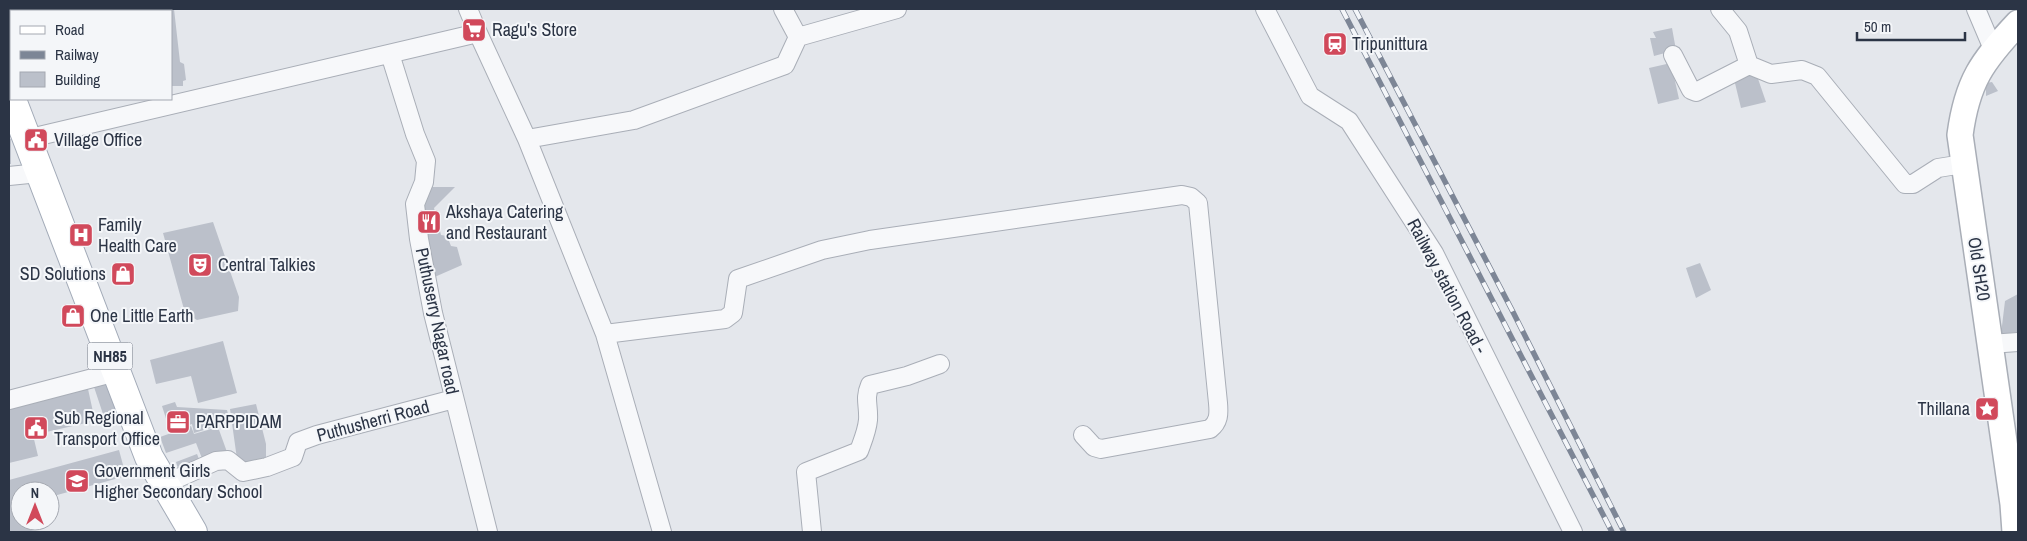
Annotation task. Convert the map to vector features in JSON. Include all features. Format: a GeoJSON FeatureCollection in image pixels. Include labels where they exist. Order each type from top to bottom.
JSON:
{"type":"FeatureCollection","features":[{"type":"Feature","properties":{"kind":"main road","name":"Old SH20"},"geometry":{"type":"LineString","coordinates":[[2015,532],[2013,504],[1960,135],[1970,87],[1993,49],[2018,23]]}},
{"type":"Feature","properties":{"kind":"main road","name":"NH85"},"geometry":{"type":"LineString","coordinates":[[12,100],[149,457],[193,532]]}},
{"type":"Feature","properties":{"kind":"street"},"geometry":{"type":"LineString","coordinates":[[468,9],[527,139],[605,334],[662,532]]}},
{"type":"Feature","properties":{"kind":"street"},"geometry":{"type":"LineString","coordinates":[[783,9],[798,37]]}},
{"type":"Feature","properties":{"kind":"street"},"geometry":{"type":"LineString","coordinates":[[527,139],[634,120],[785,65],[798,37],[897,9]]}},
{"type":"Feature","properties":{"kind":"street","name":"Railway station Road -"},"geometry":{"type":"LineString","coordinates":[[1265,9],[1310,96],[1349,121],[1434,253],[1573,532]]}},
{"type":"Feature","properties":{"kind":"street"},"geometry":{"type":"LineString","coordinates":[[1720,9],[1738,31],[1749,65]]}},
{"type":"Feature","properties":{"kind":"street"},"geometry":{"type":"LineString","coordinates":[[1976,9],[1993,49]]}},
{"type":"Feature","properties":{"kind":"street"},"geometry":{"type":"LineString","coordinates":[[26,139],[478,33]]}},
{"type":"Feature","properties":{"kind":"street","name":"Puthuserry Nagar road"},"geometry":{"type":"LineString","coordinates":[[390,54],[415,134],[426,161],[424,182],[415,204],[416,213],[433,313],[488,532]]}},
{"type":"Feature","properties":{"kind":"street"},"geometry":{"type":"LineString","coordinates":[[1673,55],[1691,90],[1696,92],[1749,65],[1771,74],[1802,70],[1817,76],[1906,184],[1913,184],[1938,168],[1963,164]]}},
{"type":"Feature","properties":{"kind":"street"},"geometry":{"type":"LineString","coordinates":[[9,176],[39,173]]}},
{"type":"Feature","properties":{"kind":"street"},"geometry":{"type":"LineString","coordinates":[[605,334],[725,319],[733,313],[738,279],[822,250],[879,239],[1182,196],[1191,197],[1198,203],[1218,403],[1219,416],[1216,425],[1210,429],[1101,449],[1094,447],[1083,434]]}},
{"type":"Feature","properties":{"kind":"street"},"geometry":{"type":"LineString","coordinates":[[1990,344],[2018,342]]}},
{"type":"Feature","properties":{"kind":"street"},"geometry":{"type":"LineString","coordinates":[[812,532],[806,472],[859,450],[866,432],[868,417],[866,396],[870,385],[907,376],[940,364]]}},
{"type":"Feature","properties":{"kind":"street"},"geometry":{"type":"LineString","coordinates":[[9,400],[116,372]]}},
{"type":"Feature","properties":{"kind":"street","name":"Puthusherri Road"},"geometry":{"type":"LineString","coordinates":[[165,484],[216,460],[228,460],[243,472],[267,467],[293,458],[298,442],[317,435],[454,399]]}},
{"type":"Feature","properties":{"kind":"building"},"geometry":{"type":"Polygon","coordinates":[[[174,9],[180,62],[184,64],[186,80],[183,81],[183,86],[172,86],[172,10],[130,10],[174,9]]]}},
{"type":"Feature","properties":{"kind":"building"},"geometry":{"type":"Polygon","coordinates":[[[1672,28],[1676,50],[1654,56],[1650,38],[1656,38],[1653,32],[1672,28]]]}},
{"type":"Feature","properties":{"kind":"building"},"geometry":{"type":"Polygon","coordinates":[[[1671,63],[1679,99],[1658,104],[1649,68],[1671,63]]]}},
{"type":"Feature","properties":{"kind":"building"},"geometry":{"type":"Polygon","coordinates":[[[1755,70],[1766,102],[1741,108],[1734,79],[1755,70]]]}},
{"type":"Feature","properties":{"kind":"building"},"geometry":{"type":"Polygon","coordinates":[[[1992,82],[1998,91],[1986,96],[1986,83],[1992,82]]]}},
{"type":"Feature","properties":{"kind":"building"},"geometry":{"type":"Polygon","coordinates":[[[9,139],[11,139],[11,164],[9,164],[9,139]]]}},
{"type":"Feature","properties":{"kind":"building","name":"Akshaya Catering and Restaurant"},"geometry":{"type":"Polygon","coordinates":[[[429,187],[455,187],[434,208],[441,235],[447,236],[451,246],[457,247],[462,265],[430,279],[419,209],[429,187]]]}},
{"type":"Feature","properties":{"kind":"building","name":"Central Talkies"},"geometry":{"type":"Polygon","coordinates":[[[213,222],[239,297],[238,311],[197,320],[185,313],[163,233],[213,222]]]}},
{"type":"Feature","properties":{"kind":"building"},"geometry":{"type":"Polygon","coordinates":[[[1700,263],[1711,290],[1696,298],[1686,268],[1700,263]]]}},
{"type":"Feature","properties":{"kind":"building"},"geometry":{"type":"Polygon","coordinates":[[[2018,294],[2018,332],[2001,334],[2005,301],[2018,294]]]}},
{"type":"Feature","properties":{"kind":"building"},"geometry":{"type":"Polygon","coordinates":[[[223,341],[237,393],[198,403],[191,376],[156,384],[150,360],[223,341]]]}},
{"type":"Feature","properties":{"kind":"building"},"geometry":{"type":"Polygon","coordinates":[[[115,380],[124,411],[104,417],[94,387],[115,380]]]}},
{"type":"Feature","properties":{"kind":"building","name":"Sub Regional Transport Office"},"geometry":{"type":"Polygon","coordinates":[[[88,389],[95,421],[33,435],[38,456],[9,463],[9,406],[88,389]]]}},
{"type":"Feature","properties":{"kind":"building"},"geometry":{"type":"Polygon","coordinates":[[[175,402],[177,407],[227,410],[230,422],[194,433],[192,424],[170,431],[162,406],[175,402]]]}},
{"type":"Feature","properties":{"kind":"building"},"geometry":{"type":"Polygon","coordinates":[[[256,404],[266,444],[266,460],[251,466],[237,459],[230,409],[256,404]]]}},
{"type":"Feature","properties":{"kind":"building"},"geometry":{"type":"Polygon","coordinates":[[[191,426],[194,434],[218,427],[227,452],[203,461],[196,443],[166,453],[160,437],[191,426]]]}},
{"type":"Feature","properties":{"kind":"building"},"geometry":{"type":"Polygon","coordinates":[[[119,450],[126,476],[60,494],[60,481],[10,481],[10,531],[31,531],[27,532],[9,532],[9,480],[119,450]]]}},
{"type":"Feature","properties":{"kind":"building"},"geometry":{"type":"Polygon","coordinates":[[[197,454],[201,464],[179,472],[176,462],[197,454]]]}},
{"type":"Feature","properties":{"kind":"railway"},"geometry":{"type":"LineString","coordinates":[[1342,9],[1612,532]]}},
{"type":"Feature","properties":{"kind":"railway"},"geometry":{"type":"LineString","coordinates":[[1355,9],[1513,312],[1624,532]]}},
{"type":"Feature","properties":{"kind":"place","name":"Ragu's Store"},"geometry":{"type":"Point","coordinates":[474,30]}},
{"type":"Feature","properties":{"kind":"place","name":"Tripunittura"},"geometry":{"type":"Point","coordinates":[1335,44]}},
{"type":"Feature","properties":{"kind":"place","name":"Village Office"},"geometry":{"type":"Point","coordinates":[36,140]}},
{"type":"Feature","properties":{"kind":"place","name":"Akshaya Catering and Restaurant"},"geometry":{"type":"Point","coordinates":[429,222]}},
{"type":"Feature","properties":{"kind":"place","name":"Family Health Care"},"geometry":{"type":"Point","coordinates":[81,235]}},
{"type":"Feature","properties":{"kind":"place","name":"Central Talkies"},"geometry":{"type":"Point","coordinates":[200,265]}},
{"type":"Feature","properties":{"kind":"place","name":"SD Solutions"},"geometry":{"type":"Point","coordinates":[123,274]}},
{"type":"Feature","properties":{"kind":"place","name":"One Little Earth"},"geometry":{"type":"Point","coordinates":[73,316]}},
{"type":"Feature","properties":{"kind":"place","name":"Thillana"},"geometry":{"type":"Point","coordinates":[1987,409]}},
{"type":"Feature","properties":{"kind":"place","name":"PARPPIDAM"},"geometry":{"type":"Point","coordinates":[178,422]}},
{"type":"Feature","properties":{"kind":"place","name":"Sub Regional Transport Office"},"geometry":{"type":"Point","coordinates":[36,428]}},
{"type":"Feature","properties":{"kind":"place","name":"Government Girls Higher Secondary School"},"geometry":{"type":"Point","coordinates":[77,481]}}]}
